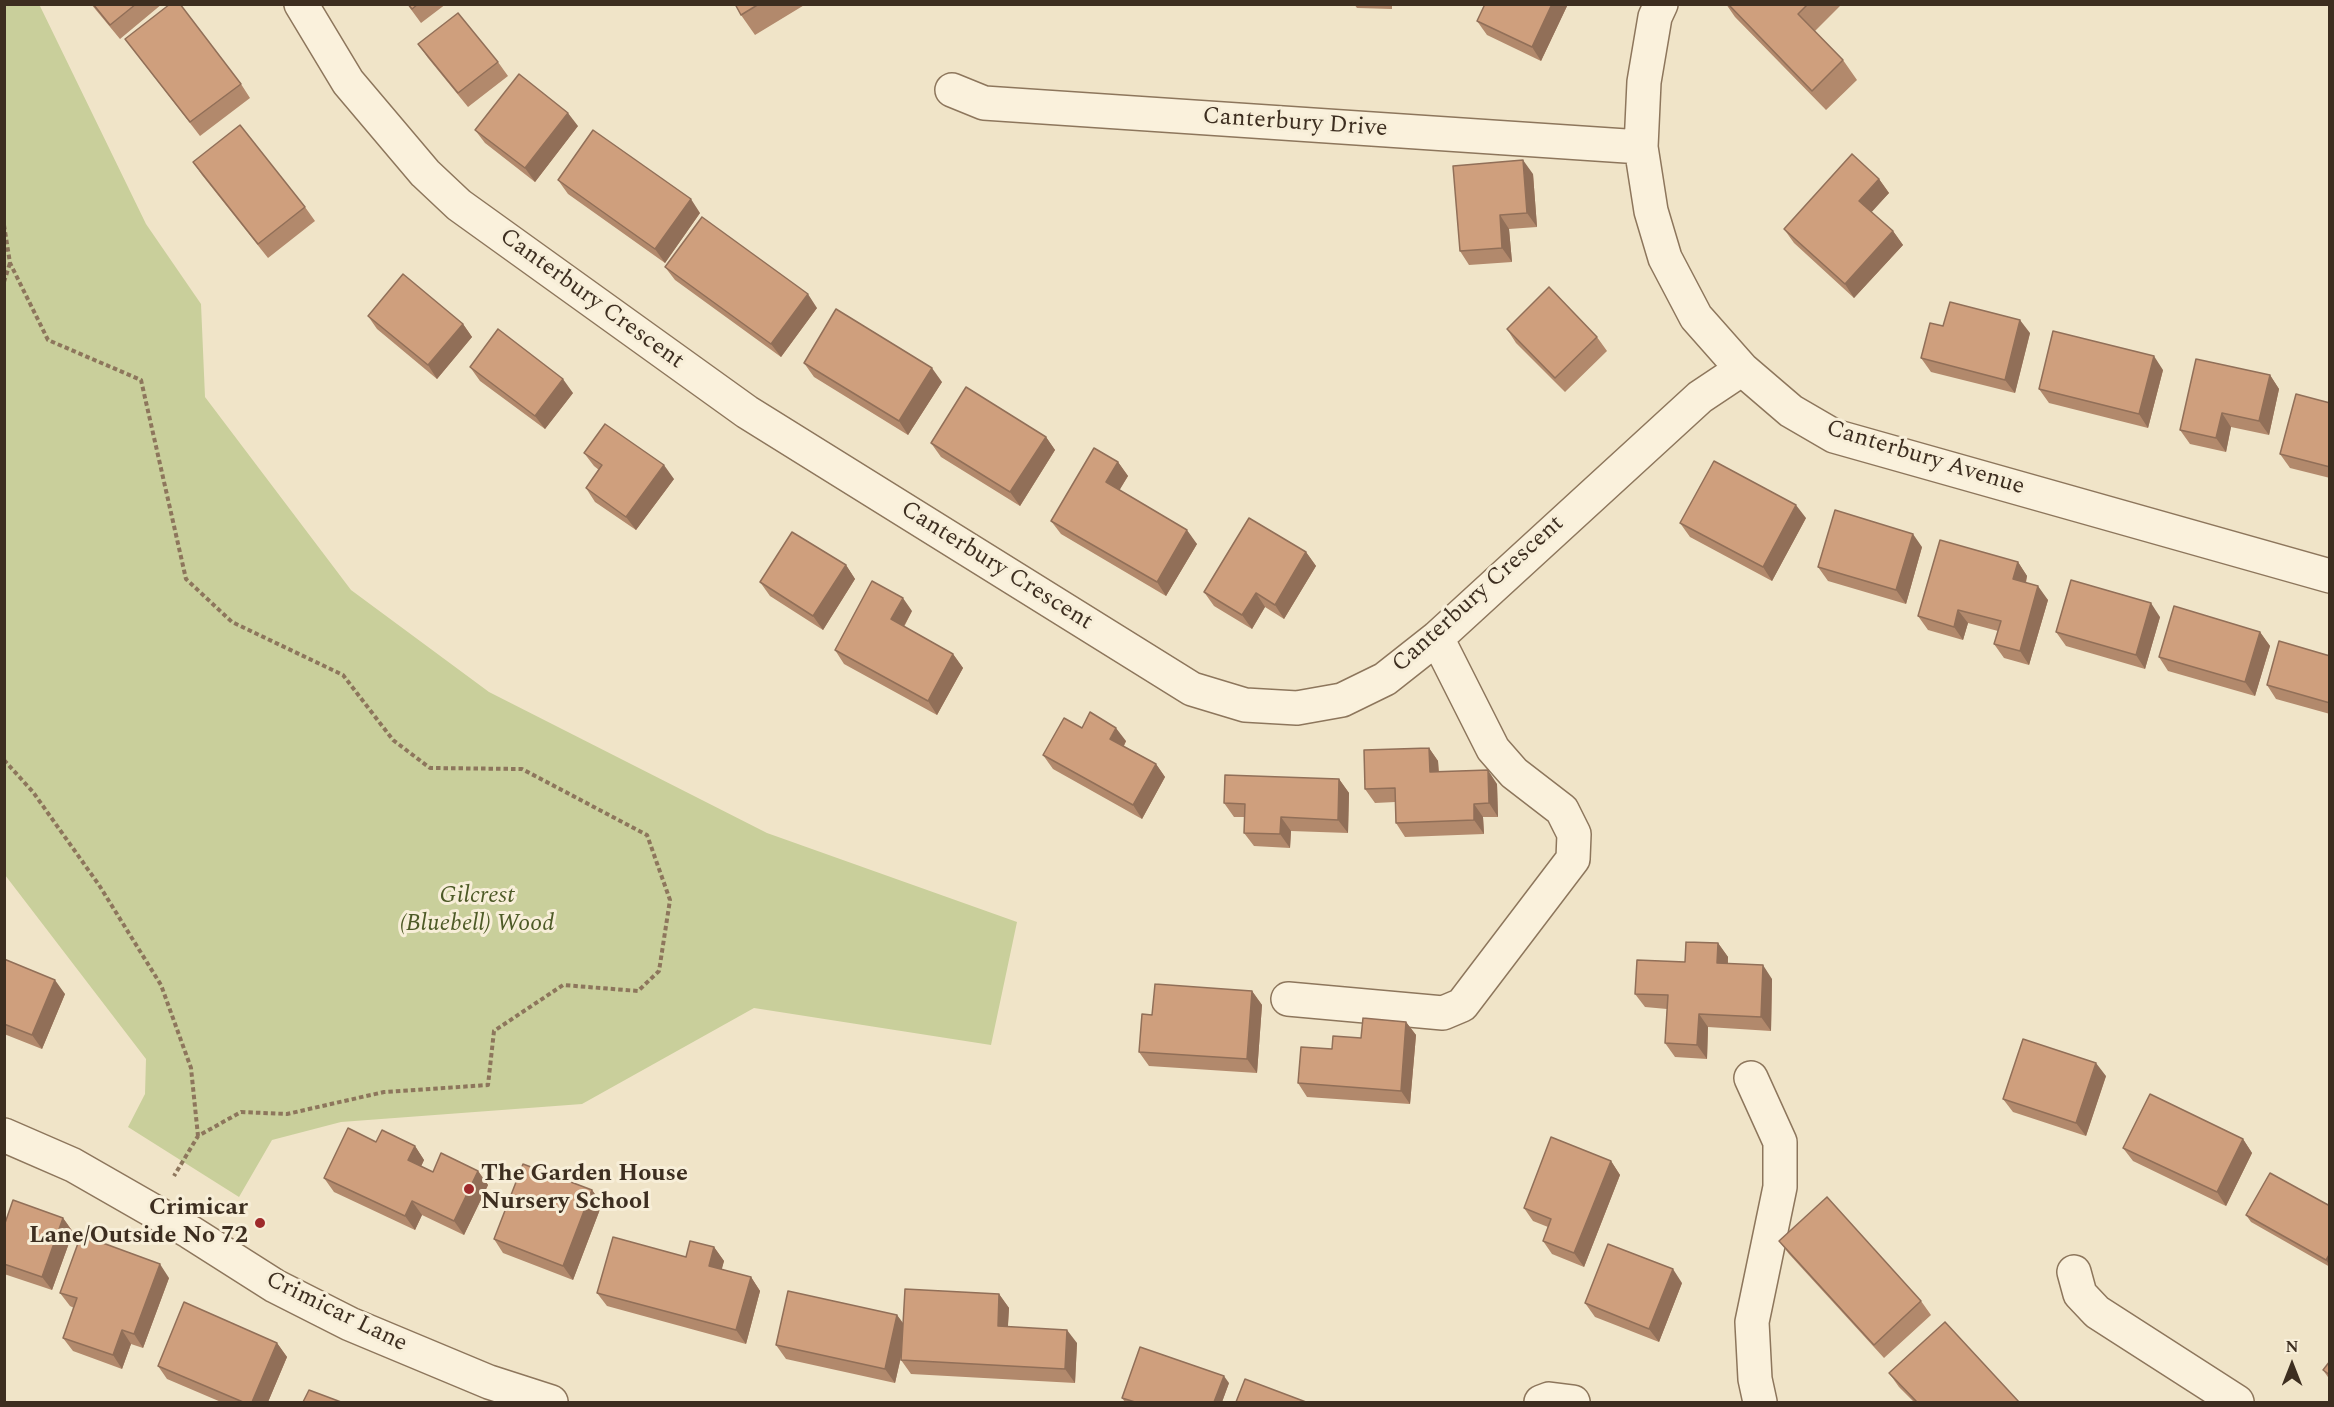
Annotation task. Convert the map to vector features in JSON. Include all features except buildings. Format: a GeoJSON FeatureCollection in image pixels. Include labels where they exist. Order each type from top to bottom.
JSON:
{"type":"FeatureCollection","features":[{"type":"Feature","properties":{"kind":"street","name":"Canterbury Crescent"},"geometry":{"type":"LineString","coordinates":[[300,4],[348,82],[425,173],[459,205],[747,412],[1192,689],[1245,705],[1297,708],[1342,700],[1384,679],[1437,638],[1700,397],[1742,369]]}},
{"type":"Feature","properties":{"kind":"street","name":"Canterbury Avenue"},"geometry":{"type":"LineString","coordinates":[[1661,4],[1655,17],[1644,82],[1641,147],[1651,211],[1665,258],[1696,317],[1742,369],[1791,411],[1834,436],[2330,576]]}},
{"type":"Feature","properties":{"kind":"street","name":"Canterbury Drive"},"geometry":{"type":"LineString","coordinates":[[952,90],[984,103],[1641,147]]}},
{"type":"Feature","properties":{"kind":"street"},"geometry":{"type":"LineString","coordinates":[[1288,999],[1443,1013],[1462,1005],[1572,859],[1574,834],[1562,810],[1514,772],[1493,748],[1437,638]]}},
{"type":"Feature","properties":{"kind":"street"},"geometry":{"type":"LineString","coordinates":[[1751,1078],[1780,1142],[1780,1187],[1752,1322],[1755,1379],[1760,1402]]}},
{"type":"Feature","properties":{"kind":"street","name":"Crimicar Lane"},"geometry":{"type":"LineString","coordinates":[[4,1135],[73,1165],[190,1232],[275,1286],[350,1324],[489,1382],[551,1402]]}},
{"type":"Feature","properties":{"kind":"street"},"geometry":{"type":"LineString","coordinates":[[2073,1272],[2080,1294],[2097,1312],[2237,1402]]}},
{"type":"Feature","properties":{"kind":"street"},"geometry":{"type":"LineString","coordinates":[[1541,1402],[1550,1399],[1573,1402]]}},
{"type":"Feature","properties":{"kind":"path"},"geometry":{"type":"LineString","coordinates":[[4,225],[10,263],[48,340],[141,380],[186,579],[232,622],[343,675],[393,740],[430,768],[522,769],[647,835],[670,900],[659,970],[638,991],[563,985],[494,1031],[488,1085],[384,1092],[287,1114],[241,1112],[198,1136],[191,1068],[160,985],[99,885],[33,792],[4,760]]}},
{"type":"Feature","properties":{"kind":"path"},"geometry":{"type":"LineString","coordinates":[[4,282],[10,263]]}},
{"type":"Feature","properties":{"kind":"green space","name":"Gilcrest (Bluebell) Wood"},"geometry":{"type":"Polygon","coordinates":[[[39,4],[146,224],[201,304],[205,397],[351,590],[489,692],[767,833],[1017,922],[991,1045],[754,1008],[582,1104],[341,1122],[272,1140],[239,1197],[128,1127],[145,1094],[146,1059],[5,875],[4,5],[39,4]]]}},
{"type":"Feature","properties":{"kind":"place","name":"The Garden House Nursery School"},"geometry":{"type":"Point","coordinates":[469,1189]}},
{"type":"Feature","properties":{"kind":"place","name":"Crimicar Lane/Outside No 72"},"geometry":{"type":"Point","coordinates":[260,1223]}}]}
